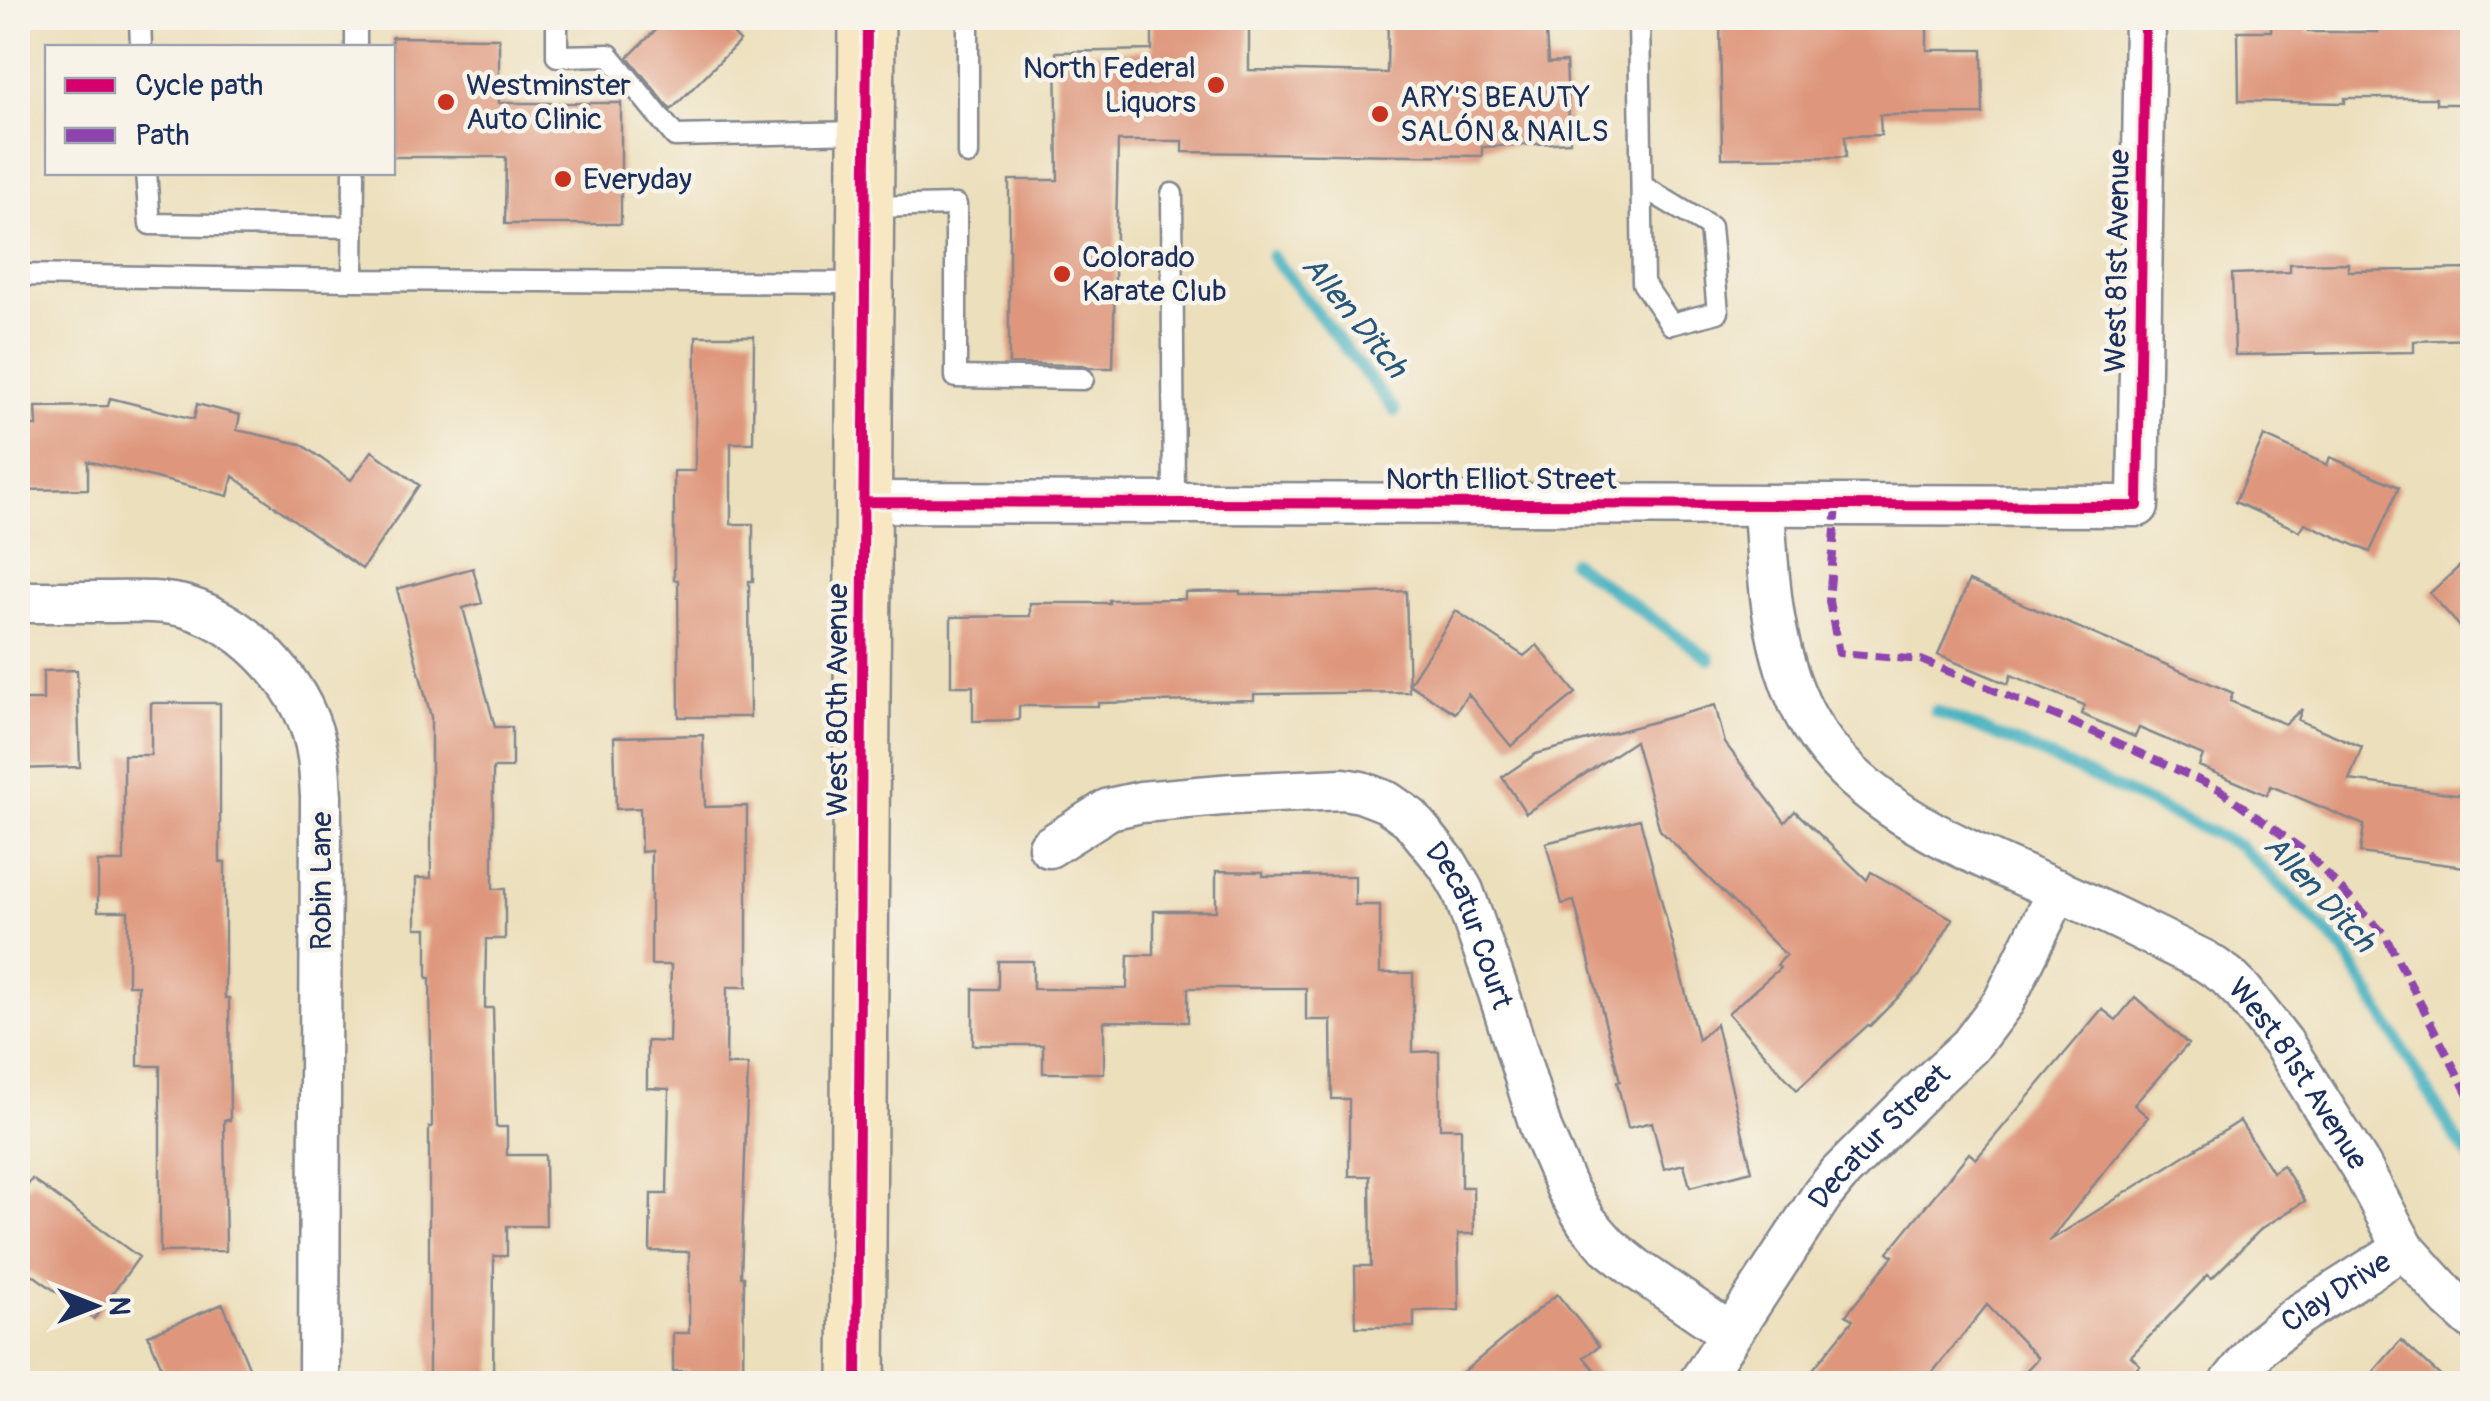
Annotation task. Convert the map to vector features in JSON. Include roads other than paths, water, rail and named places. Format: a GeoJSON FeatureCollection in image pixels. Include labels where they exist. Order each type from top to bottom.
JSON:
{"type":"FeatureCollection","features":[{"type":"Feature","properties":{"kind":"street","name":"West 80th Avenue"},"geometry":{"type":"LineString","coordinates":[[857,1384],[867,18]]}},
{"type":"Feature","properties":{"kind":"street","name":"West 81st Avenue"},"geometry":{"type":"LineString","coordinates":[[2138,506],[2146,18]]}},
{"type":"Feature","properties":{"kind":"street","name":"North Elliot Street"},"geometry":{"type":"LineString","coordinates":[[864,502],[2138,506]]}},
{"type":"Feature","properties":{"kind":"street","name":"West 81st Avenue"},"geometry":{"type":"LineString","coordinates":[[1764,506],[1769,593],[1780,649],[1803,712],[1822,743],[1851,776],[1880,800],[1973,853],[2205,961],[2227,976],[2283,1043],[2360,1167],[2404,1248],[2472,1319]]}},
{"type":"Feature","properties":{"kind":"street","name":"Robin Lane"},"geometry":{"type":"LineString","coordinates":[[18,602],[158,602],[188,608],[226,624],[245,637],[294,690],[312,733],[321,796],[319,1384]]}},
{"type":"Feature","properties":{"kind":"street","name":"Decatur Court"},"geometry":{"type":"LineString","coordinates":[[1049,847],[1109,809],[1141,802],[1233,794],[1343,789],[1387,802],[1410,818],[1448,865],[1462,891],[1500,993],[1541,1130],[1587,1222],[1608,1246],[1638,1270],[1730,1333]]}},
{"type":"Feature","properties":{"kind":"street","name":"Decatur Street"},"geometry":{"type":"LineString","coordinates":[[1698,1384],[1822,1195],[1928,1084],[1970,1046],[2004,1001],[2058,890]]}},
{"type":"Feature","properties":{"kind":"street","name":"Clay Drive"},"geometry":{"type":"LineString","coordinates":[[2230,1384],[2260,1346],[2297,1316],[2404,1248]]}},
{"type":"Feature","properties":{"kind":"lane"},"geometry":{"type":"LineString","coordinates":[[140,18],[141,45]]}},
{"type":"Feature","properties":{"kind":"lane"},"geometry":{"type":"LineString","coordinates":[[356,18],[356,45]]}},
{"type":"Feature","properties":{"kind":"lane"},"geometry":{"type":"LineString","coordinates":[[557,18],[557,56],[609,54],[675,136],[866,132]]}},
{"type":"Feature","properties":{"kind":"lane"},"geometry":{"type":"LineString","coordinates":[[968,18],[968,154]]}},
{"type":"Feature","properties":{"kind":"lane"},"geometry":{"type":"LineString","coordinates":[[1639,18],[1643,283],[1671,324],[1718,312],[1710,227],[1642,186]]}},
{"type":"Feature","properties":{"kind":"lane"},"geometry":{"type":"LineString","coordinates":[[146,175],[150,224],[354,227]]}},
{"type":"Feature","properties":{"kind":"lane"},"geometry":{"type":"LineString","coordinates":[[353,280],[354,175]]}},
{"type":"Feature","properties":{"kind":"lane"},"geometry":{"type":"LineString","coordinates":[[1172,194],[1174,502]]}},
{"type":"Feature","properties":{"kind":"lane"},"geometry":{"type":"LineString","coordinates":[[866,207],[956,205],[956,377],[1083,380]]}},
{"type":"Feature","properties":{"kind":"lane"},"geometry":{"type":"LineString","coordinates":[[18,275],[865,283]]}},
{"type":"Feature","properties":{"kind":"waterway","name":"Allen Ditch"},"geometry":{"type":"LineString","coordinates":[[1272,256],[1395,411]]}},
{"type":"Feature","properties":{"kind":"waterway","name":"Allen Ditch"},"geometry":{"type":"LineString","coordinates":[[1572,562],[1710,659]]}},
{"type":"Feature","properties":{"kind":"waterway","name":"Allen Ditch"},"geometry":{"type":"LineString","coordinates":[[1935,711],[2036,751],[2239,845],[2343,949],[2472,1159]]}},
{"type":"Feature","properties":{"kind":"place","name":"North Federal Liquors"},"geometry":{"type":"Point","coordinates":[1216,85]}},
{"type":"Feature","properties":{"kind":"place","name":"Westminster Auto Clinic"},"geometry":{"type":"Point","coordinates":[446,102]}},
{"type":"Feature","properties":{"kind":"place","name":"ARY'S BEAUTY SALÓN & NAILS"},"geometry":{"type":"Point","coordinates":[1380,114]}},
{"type":"Feature","properties":{"kind":"place","name":"Everyday"},"geometry":{"type":"Point","coordinates":[563,179]}},
{"type":"Feature","properties":{"kind":"place","name":"Colorado Karate Club"},"geometry":{"type":"Point","coordinates":[1062,274]}}]}
